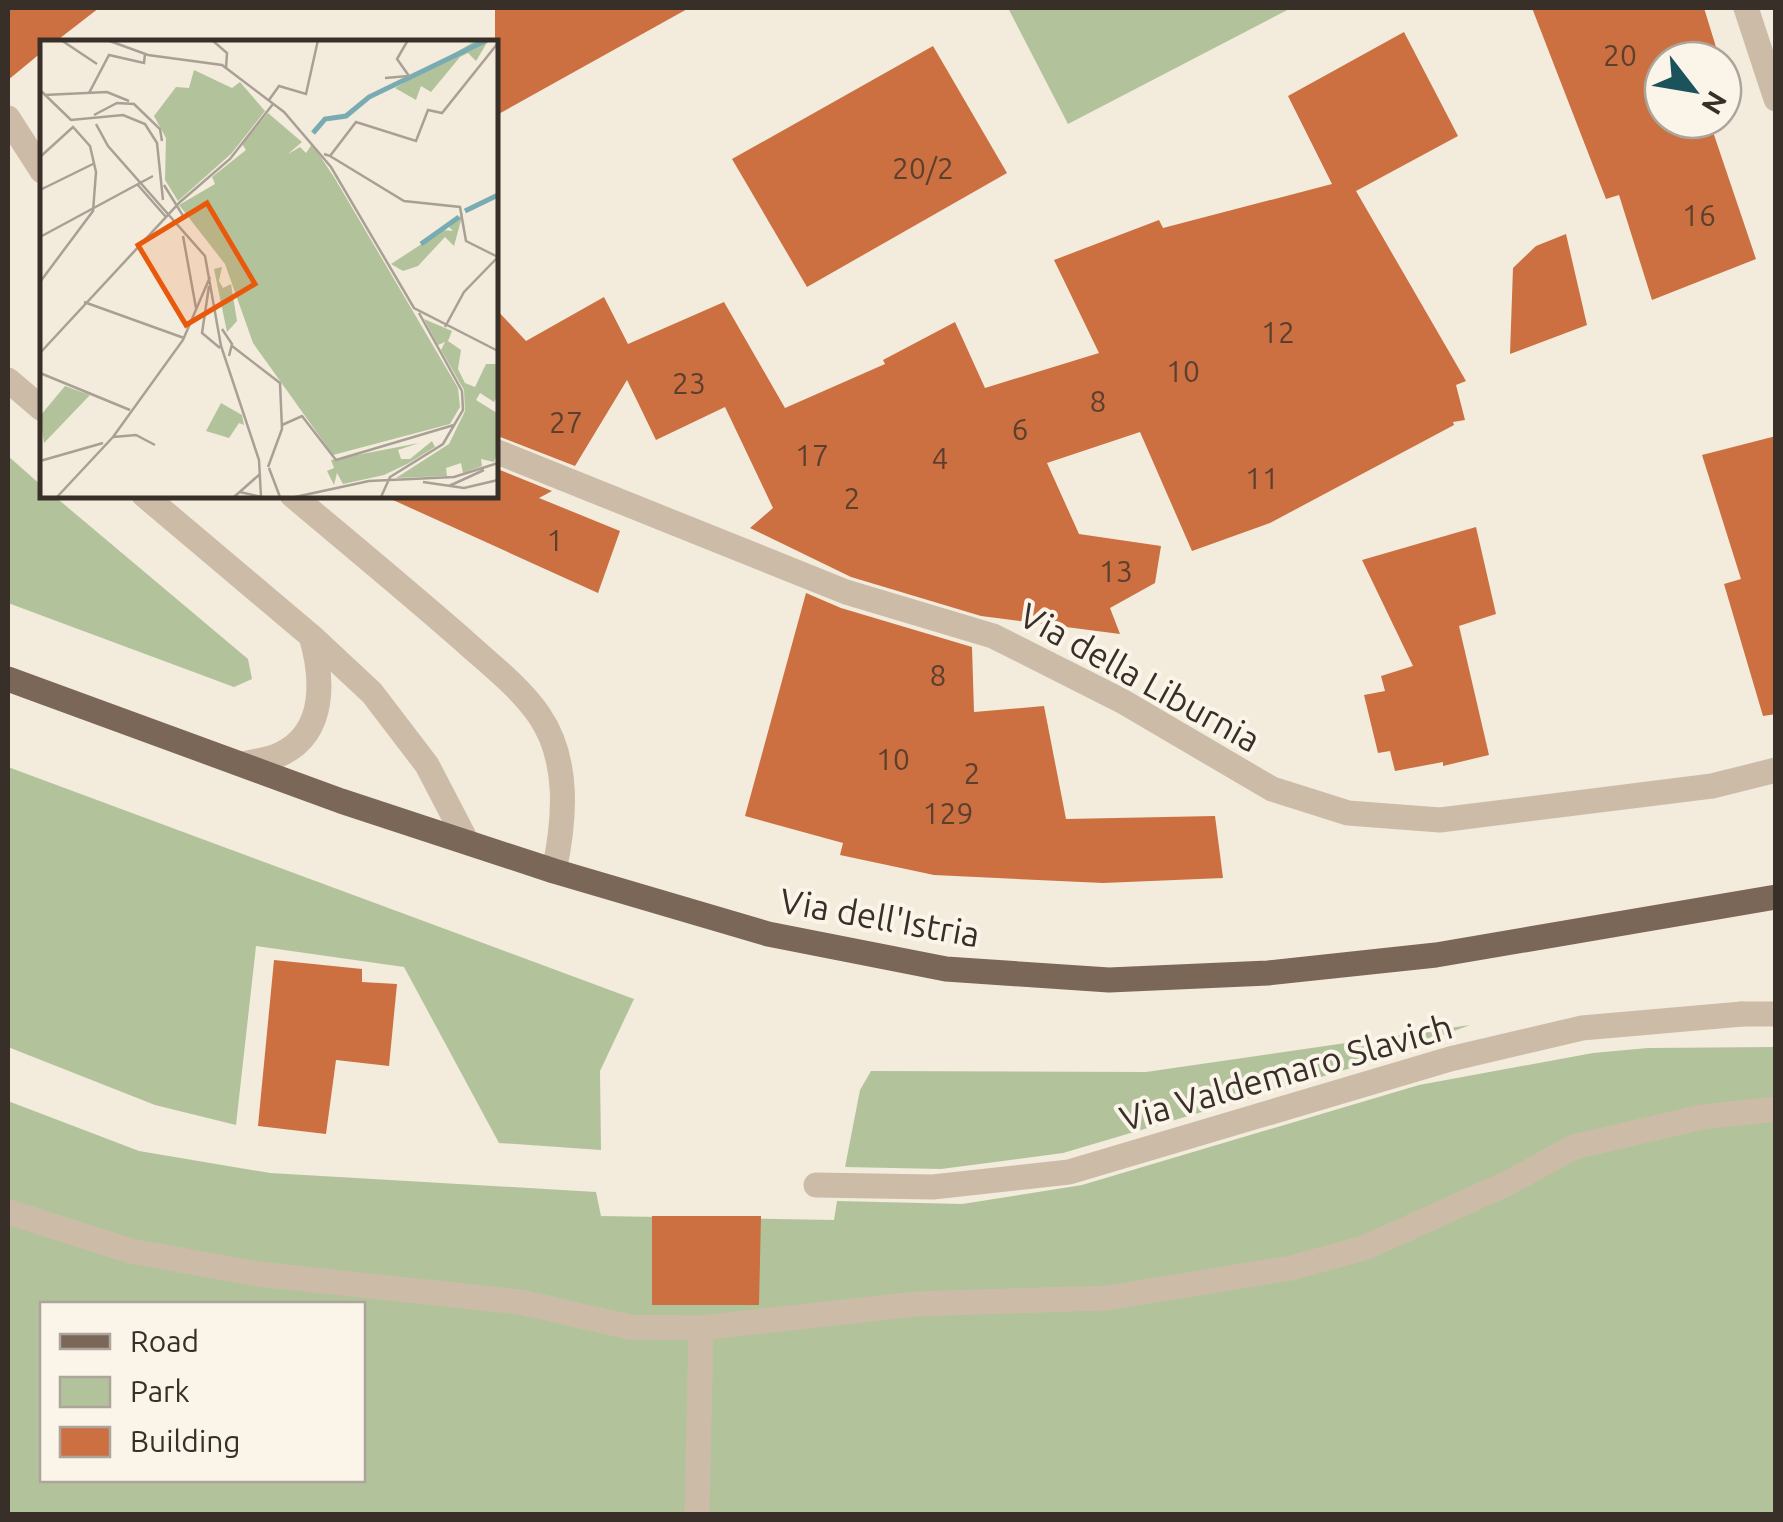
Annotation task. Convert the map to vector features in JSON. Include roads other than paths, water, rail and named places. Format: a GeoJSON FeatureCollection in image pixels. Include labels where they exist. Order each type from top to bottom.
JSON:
{"type":"FeatureCollection","features":[{"type":"Feature","properties":{"kind":"main road","name":"Via dell'Istria"},"geometry":{"type":"LineString","coordinates":[[8,679],[554,871],[797,940],[946,970],[1109,980],[1268,973],[1436,955],[1776,897]]}},
{"type":"Feature","properties":{"kind":"street"},"geometry":{"type":"LineString","coordinates":[[1746,8],[1776,99]]}},
{"type":"Feature","properties":{"kind":"street"},"geometry":{"type":"LineString","coordinates":[[8,118],[40,168]]}},
{"type":"Feature","properties":{"kind":"street"},"geometry":{"type":"LineString","coordinates":[[8,380],[40,407]]}},
{"type":"Feature","properties":{"kind":"street","name":"Via della Liburnia"},"geometry":{"type":"LineString","coordinates":[[498,452],[846,592],[993,636],[1122,702],[1272,789],[1348,813],[1440,820],[1712,786],[1776,770]]}},
{"type":"Feature","properties":{"kind":"street"},"geometry":{"type":"LineString","coordinates":[[148,498],[312,636],[372,693],[427,765],[466,842]]}},
{"type":"Feature","properties":{"kind":"street"},"geometry":{"type":"LineString","coordinates":[[296,498],[493,667],[539,716],[557,759],[563,793],[562,831],[554,871]]}},
{"type":"Feature","properties":{"kind":"street"},"geometry":{"type":"LineString","coordinates":[[243,764],[281,754],[304,737],[318,707],[321,669],[312,636]]}},
{"type":"Feature","properties":{"kind":"street","name":"Via Valdemaro Slavich"},"geometry":{"type":"LineString","coordinates":[[816,1185],[933,1187],[1070,1172],[1450,1058],[1582,1028],[1776,1014]]}},
{"type":"Feature","properties":{"kind":"street"},"geometry":{"type":"LineString","coordinates":[[8,1212],[130,1251],[258,1274],[520,1302],[630,1326],[701,1328],[915,1304],[1106,1298],[1292,1268],[1364,1248],[1506,1184],[1574,1147],[1702,1117],[1776,1109]]}},
{"type":"Feature","properties":{"kind":"street"},"geometry":{"type":"LineString","coordinates":[[697,1514],[701,1328]]}}]}
